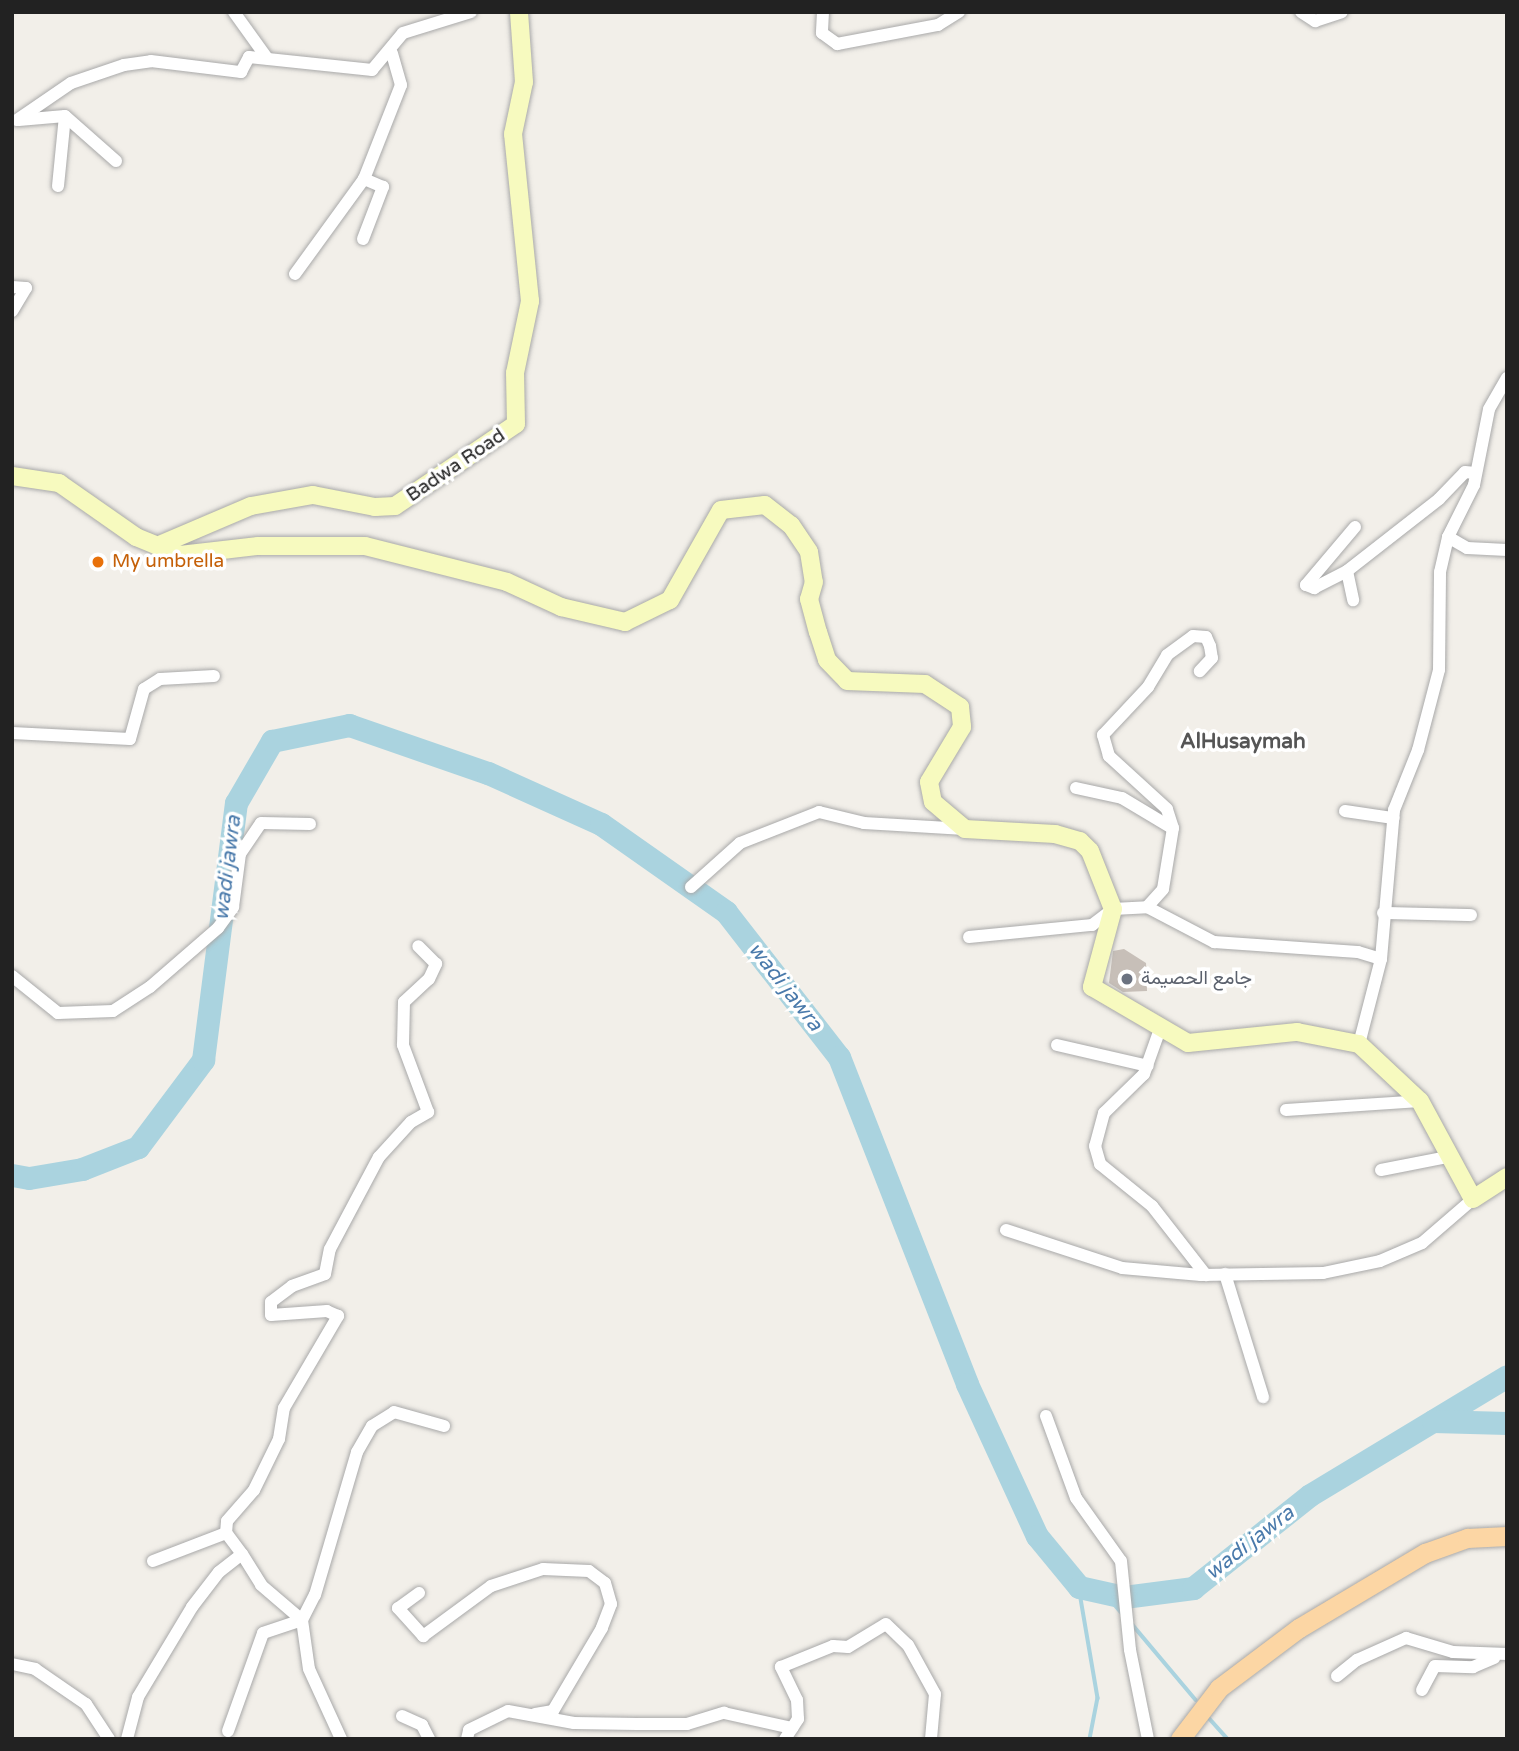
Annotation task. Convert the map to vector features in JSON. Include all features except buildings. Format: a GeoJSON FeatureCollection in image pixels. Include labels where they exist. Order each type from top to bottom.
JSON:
{"type":"FeatureCollection","features":[{"type":"Feature","properties":{"kind":"main road"},"geometry":{"type":"LineString","coordinates":[[1181,1739],[1219,1688],[1298,1628],[1425,1553],[1467,1538],[1507,1536]]}},
{"type":"Feature","properties":{"kind":"street"},"geometry":{"type":"LineString","coordinates":[[234,12],[267,58]]}},
{"type":"Feature","properties":{"kind":"street"},"geometry":{"type":"LineString","coordinates":[[15,121],[71,83],[124,65],[151,61],[241,72],[249,57],[372,71],[392,53],[403,33],[471,12]]}},
{"type":"Feature","properties":{"kind":"street","name":"Badwa Road"},"geometry":{"type":"LineString","coordinates":[[157,546],[251,506],[313,495],[375,507],[395,506],[516,424],[515,373],[530,301],[513,134],[524,82],[519,12]]}},
{"type":"Feature","properties":{"kind":"street"},"geometry":{"type":"LineString","coordinates":[[823,12],[822,33],[837,44],[938,25],[959,12]]}},
{"type":"Feature","properties":{"kind":"street"},"geometry":{"type":"LineString","coordinates":[[1301,12],[1315,21],[1342,12]]}},
{"type":"Feature","properties":{"kind":"street"},"geometry":{"type":"LineString","coordinates":[[295,274],[364,179],[401,85],[392,53]]}},
{"type":"Feature","properties":{"kind":"street"},"geometry":{"type":"LineString","coordinates":[[15,121],[65,116],[116,161]]}},
{"type":"Feature","properties":{"kind":"street"},"geometry":{"type":"LineString","coordinates":[[58,186],[65,116]]}},
{"type":"Feature","properties":{"kind":"street"},"geometry":{"type":"LineString","coordinates":[[363,239],[383,187],[364,179]]}},
{"type":"Feature","properties":{"kind":"street"},"geometry":{"type":"LineString","coordinates":[[12,287],[26,288],[12,311]]}},
{"type":"Feature","properties":{"kind":"street"},"geometry":{"type":"LineString","coordinates":[[1359,1044],[1381,959],[1393,818],[1439,670],[1437,599],[1448,537],[1475,473],[1489,409],[1507,378]]}},
{"type":"Feature","properties":{"kind":"street"},"geometry":{"type":"LineString","coordinates":[[1356,527],[1306,585],[1314,588],[1347,571],[1439,499],[1465,472],[1475,473]]}},
{"type":"Feature","properties":{"kind":"street"},"geometry":{"type":"LineString","coordinates":[[12,476],[59,483],[157,546],[180,555],[258,546],[365,546],[507,582],[561,607],[625,622],[670,600],[721,510],[765,505],[791,525],[809,552],[814,582],[809,599],[818,632],[827,660],[847,681],[925,684],[960,707],[962,727],[929,782],[933,802],[965,830]]}},
{"type":"Feature","properties":{"kind":"street"},"geometry":{"type":"LineString","coordinates":[[1448,537],[1467,548],[1507,550]]}},
{"type":"Feature","properties":{"kind":"street"},"geometry":{"type":"LineString","coordinates":[[1347,571],[1353,600]]}},
{"type":"Feature","properties":{"kind":"street"},"geometry":{"type":"LineString","coordinates":[[1147,907],[1163,889],[1173,828],[1167,809],[1109,756],[1103,735],[1148,687],[1167,655],[1193,636],[1206,637],[1210,646],[1212,657],[1200,671]]}},
{"type":"Feature","properties":{"kind":"street"},"geometry":{"type":"LineString","coordinates":[[12,733],[130,739],[144,689],[160,679],[214,676]]}},
{"type":"Feature","properties":{"kind":"street"},"geometry":{"type":"LineString","coordinates":[[1076,788],[1122,798],[1173,828]]}},
{"type":"Feature","properties":{"kind":"street"},"geometry":{"type":"LineString","coordinates":[[1345,811],[1393,818]]}},
{"type":"Feature","properties":{"kind":"street"},"geometry":{"type":"LineString","coordinates":[[691,887],[740,843],[819,812],[864,823],[1080,841],[1090,851],[1113,909],[1092,987],[1188,1043],[1297,1032],[1359,1044],[1420,1101],[1447,1157],[1474,1199]]}},
{"type":"Feature","properties":{"kind":"street"},"geometry":{"type":"LineString","coordinates":[[12,976],[58,1013],[113,1012],[150,987],[218,928],[233,907],[240,854],[261,823],[310,824]]}},
{"type":"Feature","properties":{"kind":"street"},"geometry":{"type":"LineString","coordinates":[[969,937],[1092,925],[1113,909],[1147,907],[1214,942],[1280,943],[1381,959]]}},
{"type":"Feature","properties":{"kind":"street"},"geometry":{"type":"LineString","coordinates":[[1383,913],[1471,915]]}},
{"type":"Feature","properties":{"kind":"street"},"geometry":{"type":"LineString","coordinates":[[302,1620],[261,1585],[226,1533],[226,1521],[254,1490],[279,1439],[284,1408],[338,1316],[327,1311],[271,1315],[271,1302],[292,1286],[325,1274],[330,1249],[379,1157],[411,1122],[428,1112],[403,1045],[404,1002],[429,979],[436,964],[418,946]]}},
{"type":"Feature","properties":{"kind":"street"},"geometry":{"type":"LineString","coordinates":[[1160,1029],[1148,1066],[1133,1091],[1104,1113],[1095,1146],[1100,1164],[1152,1206],[1206,1275]]}},
{"type":"Feature","properties":{"kind":"street"},"geometry":{"type":"LineString","coordinates":[[1057,1045],[1148,1066]]}},
{"type":"Feature","properties":{"kind":"street"},"geometry":{"type":"LineString","coordinates":[[1286,1111],[1420,1101]]}},
{"type":"Feature","properties":{"kind":"street"},"geometry":{"type":"LineString","coordinates":[[1381,1170],[1447,1157]]}},
{"type":"Feature","properties":{"kind":"street"},"geometry":{"type":"LineString","coordinates":[[1006,1230],[1122,1268],[1206,1275],[1323,1273],[1380,1261],[1442,1231],[1474,1199],[1507,1177]]}},
{"type":"Feature","properties":{"kind":"street"},"geometry":{"type":"LineString","coordinates":[[1225,1274],[1263,1396]]}},
{"type":"Feature","properties":{"kind":"street"},"geometry":{"type":"LineString","coordinates":[[341,1739],[309,1669],[302,1620],[334,1541],[357,1452],[372,1426],[394,1412],[444,1426]]}},
{"type":"Feature","properties":{"kind":"street"},"geometry":{"type":"LineString","coordinates":[[1046,1416],[1076,1498],[1121,1561],[1130,1650],[1148,1739]]}},
{"type":"Feature","properties":{"kind":"street"},"geometry":{"type":"LineString","coordinates":[[153,1560],[226,1533]]}},
{"type":"Feature","properties":{"kind":"street"},"geometry":{"type":"LineString","coordinates":[[127,1739],[138,1698],[192,1607],[219,1572],[242,1554]]}},
{"type":"Feature","properties":{"kind":"street"},"geometry":{"type":"LineString","coordinates":[[419,1593],[398,1608],[424,1636],[491,1586],[543,1569],[589,1571],[605,1583],[611,1604],[602,1628],[553,1711],[535,1714]]}},
{"type":"Feature","properties":{"kind":"street"},"geometry":{"type":"LineString","coordinates":[[228,1731],[263,1633],[302,1620]]}},
{"type":"Feature","properties":{"kind":"street"},"geometry":{"type":"LineString","coordinates":[[467,1739],[469,1730],[486,1719],[508,1712],[535,1714],[574,1723],[637,1724],[687,1724],[724,1713],[789,1733],[797,1700],[781,1667],[833,1646],[848,1647],[886,1624],[908,1646],[935,1694],[931,1739]]}},
{"type":"Feature","properties":{"kind":"street"},"geometry":{"type":"LineString","coordinates":[[1337,1676],[1357,1660],[1406,1638],[1500,1656]]}},
{"type":"Feature","properties":{"kind":"street"},"geometry":{"type":"LineString","coordinates":[[1422,1690],[1435,1666],[1473,1667],[1500,1656]]}},
{"type":"Feature","properties":{"kind":"street"},"geometry":{"type":"LineString","coordinates":[[12,1664],[35,1669],[86,1704],[109,1739]]}},
{"type":"Feature","properties":{"kind":"street"},"geometry":{"type":"LineString","coordinates":[[402,1716],[422,1724],[429,1739]]}},
{"type":"Feature","properties":{"kind":"waterway","name":"wadi jawra"},"geometry":{"type":"LineString","coordinates":[[12,1175],[29,1178],[82,1169],[138,1147],[203,1060],[236,803],[272,741],[349,725],[488,773],[601,824],[726,912],[839,1057],[967,1384],[1037,1536],[1079,1587],[1124,1597],[1193,1588],[1310,1495],[1507,1376]]}},
{"type":"Feature","properties":{"kind":"waterway"},"geometry":{"type":"LineString","coordinates":[[1433,1421],[1507,1423]]}},
{"type":"Feature","properties":{"kind":"waterway"},"geometry":{"type":"LineString","coordinates":[[1079,1587],[1098,1698],[1090,1739]]}},
{"type":"Feature","properties":{"kind":"waterway"},"geometry":{"type":"LineString","coordinates":[[1105,1593],[1122,1613]]}},
{"type":"Feature","properties":{"kind":"waterway"},"geometry":{"type":"LineString","coordinates":[[1132,1624],[1196,1700]]}},
{"type":"Feature","properties":{"kind":"waterway"},"geometry":{"type":"LineString","coordinates":[[1209,1718],[1228,1739]]}},
{"type":"Feature","properties":{"kind":"place","name":"My umbrella"},"geometry":{"type":"Point","coordinates":[98,562]}},
{"type":"Feature","properties":{"kind":"place","name":"جامع الحصيمة"},"geometry":{"type":"Point","coordinates":[1127,979]}},
{"type":"Feature","properties":{"kind":"district","name":"AlHusaymah"},"geometry":{"type":"Point","coordinates":[1243,742]}}]}
